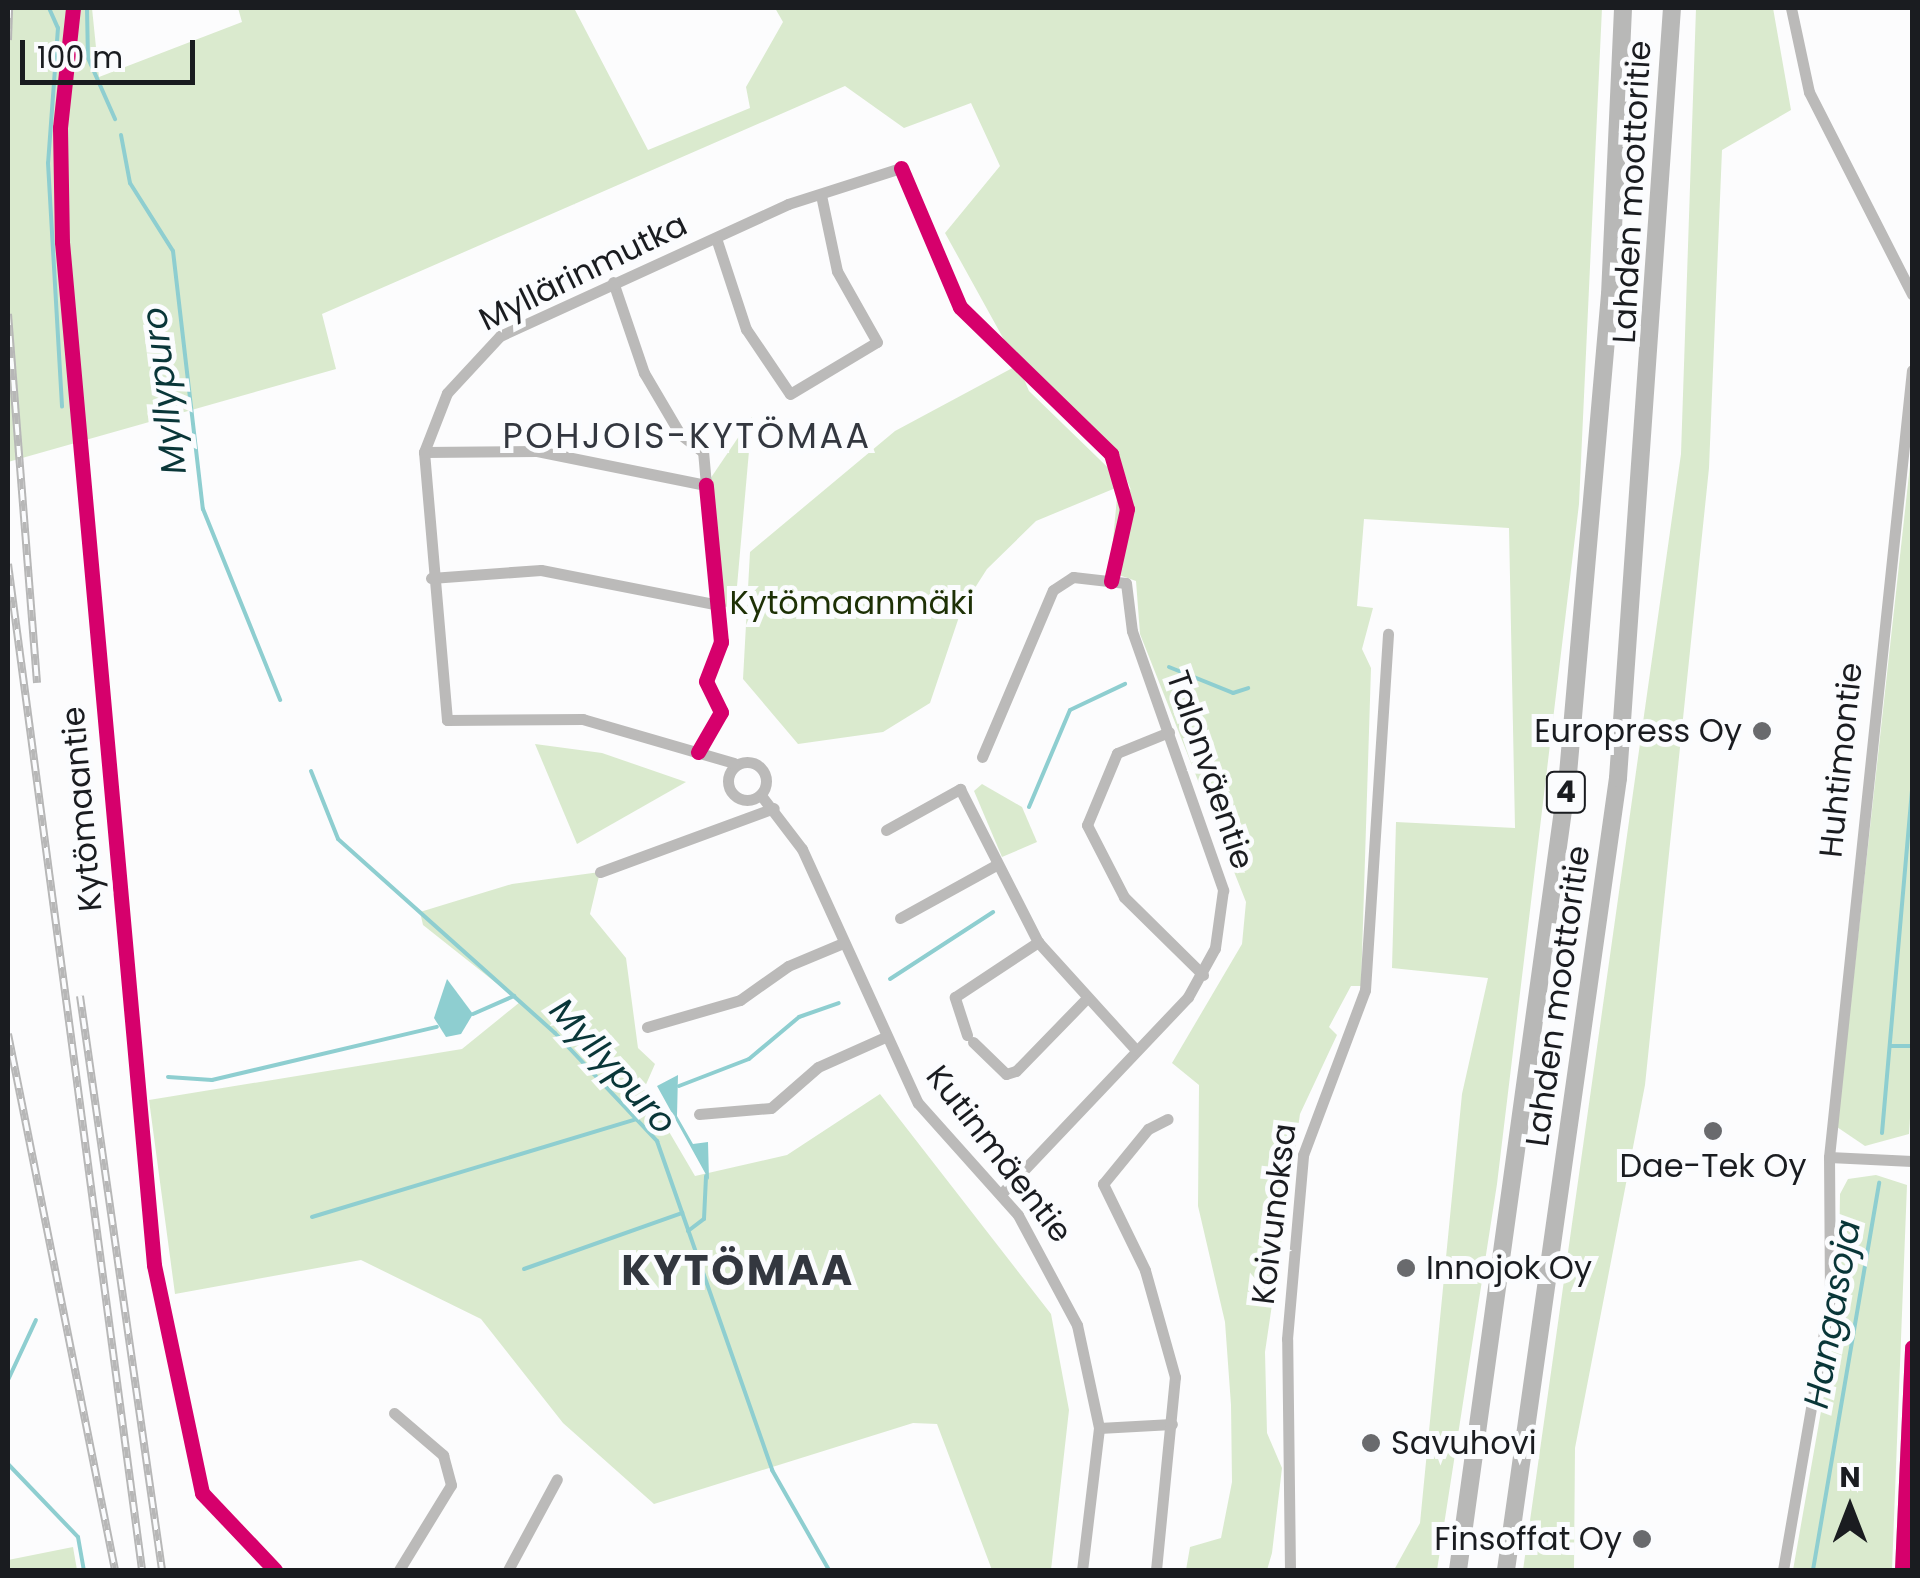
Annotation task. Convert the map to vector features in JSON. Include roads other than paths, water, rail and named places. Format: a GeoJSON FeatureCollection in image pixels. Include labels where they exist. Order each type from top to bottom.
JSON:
{"type":"FeatureCollection","features":[{"type":"Feature","properties":{"kind":"highway","name":"Lahden moottoritie"},"geometry":{"type":"LineString","coordinates":[[1458,1570],[1568,774],[1610,295],[1623,8]]}},
{"type":"Feature","properties":{"kind":"highway","name":"Lahden moottoritie"},"geometry":{"type":"LineString","coordinates":[[1506,1570],[1618,778],[1672,8]]}},
{"type":"Feature","properties":{"kind":"main road"},"geometry":{"type":"LineString","coordinates":[[1902,1570],[1912,1346]]}},
{"type":"Feature","properties":{"kind":"street","name":"Kytömaantie"},"geometry":{"type":"LineString","coordinates":[[73,8],[60,128],[62,242],[154,1265],[202,1494],[275,1570]]}},
{"type":"Feature","properties":{"kind":"street"},"geometry":{"type":"LineString","coordinates":[[1791,8],[1809,92],[1912,294]]}},
{"type":"Feature","properties":{"kind":"street","name":"Myllärinmutka"},"geometry":{"type":"LineString","coordinates":[[424,452],[470,362],[500,336],[716,238],[821,195],[902,168]]}},
{"type":"Feature","properties":{"kind":"street"},"geometry":{"type":"LineString","coordinates":[[716,238],[746,329],[790,394],[877,342],[837,272],[821,195]]}},
{"type":"Feature","properties":{"kind":"street"},"geometry":{"type":"LineString","coordinates":[[614,282],[644,373],[680,434],[703,452],[706,485],[537,451],[424,452],[432,578],[541,570],[720,605]]}},
{"type":"Feature","properties":{"kind":"street","name":"Huhtimontie"},"geometry":{"type":"LineString","coordinates":[[1783,1570],[1830,1298],[1829,1157],[1912,370]]}},
{"type":"Feature","properties":{"kind":"street","name":"Talonväentie"},"geometry":{"type":"LineString","coordinates":[[982,757],[1052,590],[1074,577],[1126,584],[1132,631],[1219,862],[1219,931],[1202,975],[1000,1194]]}},
{"type":"Feature","properties":{"kind":"street","name":"Kutinmäentie"},"geometry":{"type":"LineString","coordinates":[[432,578],[447,720],[583,720],[734,763],[758,765],[763,798]]}},
{"type":"Feature","properties":{"kind":"street","name":"Koivunoksa"},"geometry":{"type":"LineString","coordinates":[[1290,1570],[1287,1338],[1302,1155],[1365,990],[1388,634]]}},
{"type":"Feature","properties":{"kind":"street"},"geometry":{"type":"LineString","coordinates":[[1169,732],[1117,753],[1087,825],[1124,897],[1202,975]]}},
{"type":"Feature","properties":{"kind":"street","name":"Kutinmäentie"},"geometry":{"type":"LineString","coordinates":[[734,763],[735,794],[763,798],[774,808],[926,1116],[1000,1194],[1052,1267],[1077,1325],[1098,1428],[1082,1570]]}},
{"type":"Feature","properties":{"kind":"street"},"geometry":{"type":"LineString","coordinates":[[886,830],[960,789],[1038,942],[1085,1000],[1136,1050]]}},
{"type":"Feature","properties":{"kind":"street"},"geometry":{"type":"LineString","coordinates":[[600,872],[774,808]]}},
{"type":"Feature","properties":{"kind":"street"},"geometry":{"type":"LineString","coordinates":[[900,918],[996,864]]}},
{"type":"Feature","properties":{"kind":"street"},"geometry":{"type":"LineString","coordinates":[[1038,942],[955,997],[970,1039],[1006,1074],[1016,1071],[1085,1000]]}},
{"type":"Feature","properties":{"kind":"street"},"geometry":{"type":"LineString","coordinates":[[647,1027],[740,1000],[788,966],[843,944]]}},
{"type":"Feature","properties":{"kind":"street"},"geometry":{"type":"LineString","coordinates":[[699,1114],[771,1108],[818,1067],[885,1037]]}},
{"type":"Feature","properties":{"kind":"street"},"geometry":{"type":"LineString","coordinates":[[1156,1570],[1176,1387],[1163,1321],[1104,1184],[1148,1129],[1168,1119]]}},
{"type":"Feature","properties":{"kind":"street"},"geometry":{"type":"LineString","coordinates":[[1829,1157],[1912,1161]]}},
{"type":"Feature","properties":{"kind":"street"},"geometry":{"type":"LineString","coordinates":[[394,1413],[443,1455],[451,1485],[399,1570]]}},
{"type":"Feature","properties":{"kind":"street"},"geometry":{"type":"LineString","coordinates":[[1098,1428],[1172,1424]]}},
{"type":"Feature","properties":{"kind":"street"},"geometry":{"type":"LineString","coordinates":[[508,1570],[557,1479]]}},
{"type":"Feature","properties":{"kind":"water"},"geometry":{"type":"Polygon","coordinates":[[[447,979],[473,1014],[461,1034],[446,1037],[434,1018],[447,979]]]}},
{"type":"Feature","properties":{"kind":"water"},"geometry":{"type":"Polygon","coordinates":[[[678,1075],[677,1116],[693,1144],[708,1142],[709,1180],[657,1086],[678,1075]]]}},
{"type":"Feature","properties":{"kind":"waterway"},"geometry":{"type":"LineString","coordinates":[[49,8],[58,28],[48,163],[62,407]]}},
{"type":"Feature","properties":{"kind":"waterway","name":"Myllypuro"},"geometry":{"type":"LineString","coordinates":[[87,8],[88,58],[115,119]]}},
{"type":"Feature","properties":{"kind":"waterway","name":"Myllypuro"},"geometry":{"type":"LineString","coordinates":[[121,135],[130,183],[173,251],[203,509],[280,700]]}},
{"type":"Feature","properties":{"kind":"waterway"},"geometry":{"type":"LineString","coordinates":[[1169,667],[1233,693],[1248,688]]}},
{"type":"Feature","properties":{"kind":"waterway"},"geometry":{"type":"LineString","coordinates":[[1029,807],[1070,710],[1125,684]]}},
{"type":"Feature","properties":{"kind":"waterway","name":"Myllypuro"},"geometry":{"type":"LineString","coordinates":[[311,771],[338,839],[555,1033],[657,1141],[772,1470],[829,1570]]}},
{"type":"Feature","properties":{"kind":"waterway","name":"Hangasoja"},"geometry":{"type":"LineString","coordinates":[[1882,1133],[1912,787]]}},
{"type":"Feature","properties":{"kind":"waterway"},"geometry":{"type":"LineString","coordinates":[[890,979],[993,912]]}},
{"type":"Feature","properties":{"kind":"waterway"},"geometry":{"type":"LineString","coordinates":[[473,1014],[514,996]]}},
{"type":"Feature","properties":{"kind":"waterway"},"geometry":{"type":"LineString","coordinates":[[679,1086],[749,1059],[799,1017],[839,1003]]}},
{"type":"Feature","properties":{"kind":"waterway"},"geometry":{"type":"LineString","coordinates":[[168,1077],[212,1080],[437,1027]]}},
{"type":"Feature","properties":{"kind":"waterway"},"geometry":{"type":"LineString","coordinates":[[1891,1046],[1911,1046]]}},
{"type":"Feature","properties":{"kind":"waterway"},"geometry":{"type":"LineString","coordinates":[[312,1217],[636,1119]]}},
{"type":"Feature","properties":{"kind":"waterway"},"geometry":{"type":"LineString","coordinates":[[688,1231],[704,1219],[706,1176]]}},
{"type":"Feature","properties":{"kind":"waterway","name":"Hangasoja"},"geometry":{"type":"LineString","coordinates":[[1813,1570],[1879,1183]]}},
{"type":"Feature","properties":{"kind":"waterway"},"geometry":{"type":"LineString","coordinates":[[524,1269],[682,1213]]}},
{"type":"Feature","properties":{"kind":"waterway"},"geometry":{"type":"LineString","coordinates":[[8,1380],[36,1320]]}},
{"type":"Feature","properties":{"kind":"waterway"},"geometry":{"type":"LineString","coordinates":[[8,1464],[78,1537],[84,1570]]}},
{"type":"Feature","properties":{"kind":"railway"},"geometry":{"type":"LineString","coordinates":[[8,40],[9,8]]}},
{"type":"Feature","properties":{"kind":"railway"},"geometry":{"type":"LineString","coordinates":[[8,314],[37,683]]}},
{"type":"Feature","properties":{"kind":"railway"},"geometry":{"type":"LineString","coordinates":[[8,564],[142,1570]]}},
{"type":"Feature","properties":{"kind":"railway"},"geometry":{"type":"LineString","coordinates":[[80,996],[162,1570]]}},
{"type":"Feature","properties":{"kind":"railway"},"geometry":{"type":"LineString","coordinates":[[8,1034],[115,1570]]}},
{"type":"Feature","properties":{"kind":"place","name":"Europress Oy"},"geometry":{"type":"Point","coordinates":[1762,731]}},
{"type":"Feature","properties":{"kind":"place","name":"Dae-Tek Oy"},"geometry":{"type":"Point","coordinates":[1713,1131]}},
{"type":"Feature","properties":{"kind":"place","name":"Innojok Oy"},"geometry":{"type":"Point","coordinates":[1406,1268]}},
{"type":"Feature","properties":{"kind":"place","name":"Savuhovi"},"geometry":{"type":"Point","coordinates":[1371,1443]}},
{"type":"Feature","properties":{"kind":"place","name":"Finsoffat Oy"},"geometry":{"type":"Point","coordinates":[1642,1539]}},
{"type":"Feature","properties":{"kind":"district","name":"POHJOIS-KYTÖMAA"},"geometry":{"type":"Point","coordinates":[687,436]}},
{"type":"Feature","properties":{"kind":"district","name":"KYTÖMAA"},"geometry":{"type":"Point","coordinates":[738,1271]}},
{"type":"Feature","properties":{"kind":"park label","name":"Kytömaanmäki"},"geometry":{"type":"Point","coordinates":[852,603]}}]}
